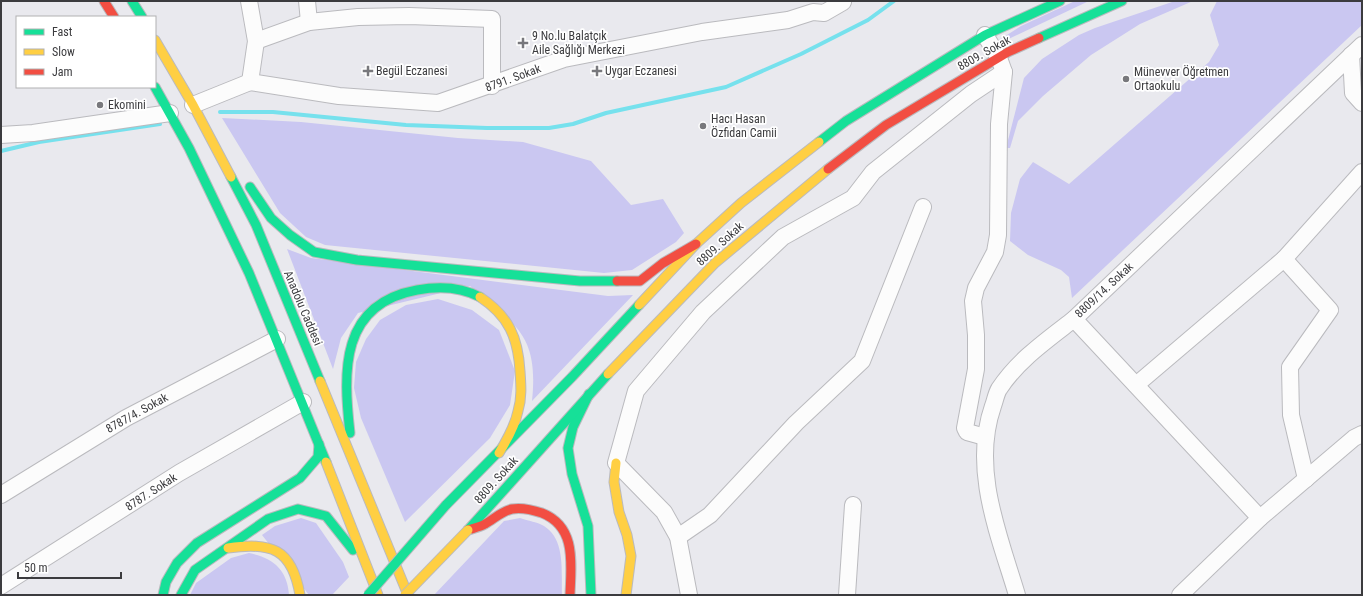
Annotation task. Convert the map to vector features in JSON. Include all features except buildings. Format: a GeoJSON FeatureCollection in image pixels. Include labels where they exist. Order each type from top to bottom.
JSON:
{"type":"FeatureCollection","features":[{"type":"Feature","properties":{"kind":"main road"},"geometry":{"type":"LineString","coordinates":[[104,1],[113,16]]}},
{"type":"Feature","properties":{"kind":"main road"},"geometry":{"type":"LineString","coordinates":[[132,1],[141,16]]}},
{"type":"Feature","properties":{"kind":"main road","name":"8809. Sokak"},"geometry":{"type":"LineString","coordinates":[[368,595],[446,505],[499,453],[572,377],[696,244],[741,203],[846,121],[985,35],[1060,1]]}},
{"type":"Feature","properties":{"kind":"main road","name":"8809. Sokak"},"geometry":{"type":"LineString","coordinates":[[405,595],[468,530],[589,394],[715,264],[810,183],[886,125],[1122,1]]}},
{"type":"Feature","properties":{"kind":"main road","name":"Anadolu Caddesi"},"geometry":{"type":"LineString","coordinates":[[156,42],[193,105],[256,225],[408,595]]}},
{"type":"Feature","properties":{"kind":"main road"},"geometry":{"type":"LineString","coordinates":[[156,88],[204,175],[233,236],[320,444],[378,595]]}},
{"type":"Feature","properties":{"kind":"main road"},"geometry":{"type":"LineString","coordinates":[[193,105],[270,218],[314,252],[357,260],[580,281],[640,281],[663,264],[696,244]]}},
{"type":"Feature","properties":{"kind":"main road"},"geometry":{"type":"LineString","coordinates":[[353,458],[344,380],[349,352],[358,331],[364,320],[376,307],[393,298],[415,290],[435,288],[453,289],[474,294],[486,301],[511,329],[518,346],[522,393],[519,412],[512,431],[499,453]]}},
{"type":"Feature","properties":{"kind":"main road"},"geometry":{"type":"LineString","coordinates":[[589,394],[572,432],[568,448],[573,482],[586,515],[590,547],[591,595]]}},
{"type":"Feature","properties":{"kind":"main road"},"geometry":{"type":"LineString","coordinates":[[163,595],[166,582],[177,563],[197,543],[300,478],[318,457],[320,444]]}},
{"type":"Feature","properties":{"kind":"main road"},"geometry":{"type":"LineString","coordinates":[[616,463],[614,482],[619,512],[627,535],[630,556],[626,595]]}},
{"type":"Feature","properties":{"kind":"main road"},"geometry":{"type":"LineString","coordinates":[[181,595],[195,570],[223,549],[268,519],[298,509],[326,516],[366,565]]}},
{"type":"Feature","properties":{"kind":"main road"},"geometry":{"type":"LineString","coordinates":[[468,530],[483,525],[510,509],[530,509],[545,513],[558,520],[566,533],[569,546],[570,595]]}},
{"type":"Feature","properties":{"kind":"main road"},"geometry":{"type":"LineString","coordinates":[[223,549],[253,545],[269,547],[284,555],[298,578],[300,595]]}},
{"type":"Feature","properties":{"kind":"street"},"geometry":{"type":"LineString","coordinates":[[193,105],[250,82],[256,41],[249,1]]}},
{"type":"Feature","properties":{"kind":"street"},"geometry":{"type":"LineString","coordinates":[[307,1],[309,22]]}},
{"type":"Feature","properties":{"kind":"street","name":"8791. Sokak"},"geometry":{"type":"LineString","coordinates":[[250,82],[339,96],[438,103],[492,86],[564,59],[702,32],[788,20],[813,12],[824,13],[842,2]]}},
{"type":"Feature","properties":{"kind":"street"},"geometry":{"type":"LineString","coordinates":[[256,41],[309,22],[358,17],[409,16],[492,19],[492,86]]}},
{"type":"Feature","properties":{"kind":"street"},"geometry":{"type":"LineString","coordinates":[[985,35],[1001,65],[998,131],[997,244],[995,252],[976,288],[973,301],[976,335],[976,369],[965,428],[967,432],[985,437]]}},
{"type":"Feature","properties":{"kind":"street"},"geometry":{"type":"LineString","coordinates":[[1356,50],[1353,93],[1362,103]]}},
{"type":"Feature","properties":{"kind":"street","name":"8809/14. Sokak"},"geometry":{"type":"LineString","coordinates":[[1017,595],[990,504],[984,445],[988,421],[999,390],[1027,356],[1074,319],[1356,50]]}},
{"type":"Feature","properties":{"kind":"street"},"geometry":{"type":"LineString","coordinates":[[689,595],[678,537],[664,512],[616,463],[636,391],[703,312],[784,237],[853,198],[873,172],[971,94],[1001,65]]}},
{"type":"Feature","properties":{"kind":"street"},"geometry":{"type":"LineString","coordinates":[[1,135],[33,133],[170,113]]}},
{"type":"Feature","properties":{"kind":"street"},"geometry":{"type":"LineString","coordinates":[[1136,385],[1284,259],[1362,172]]}},
{"type":"Feature","properties":{"kind":"street"},"geometry":{"type":"LineString","coordinates":[[678,537],[710,515],[796,423],[862,361],[923,207]]}},
{"type":"Feature","properties":{"kind":"street"},"geometry":{"type":"LineString","coordinates":[[1284,259],[1330,310],[1290,367],[1291,415],[1306,479]]}},
{"type":"Feature","properties":{"kind":"street"},"geometry":{"type":"LineString","coordinates":[[1074,319],[1260,518]]}},
{"type":"Feature","properties":{"kind":"street","name":"8787/4. Sokak"},"geometry":{"type":"LineString","coordinates":[[1,495],[126,418],[277,339]]}},
{"type":"Feature","properties":{"kind":"street","name":"8787. Sokak"},"geometry":{"type":"LineString","coordinates":[[1,586],[179,473],[303,402]]}},
{"type":"Feature","properties":{"kind":"street"},"geometry":{"type":"LineString","coordinates":[[1180,595],[1260,518],[1354,438],[1362,434]]}},
{"type":"Feature","properties":{"kind":"street"},"geometry":{"type":"LineString","coordinates":[[847,595],[853,505]]}},
{"type":"Feature","properties":{"kind":"shaded area"},"geometry":{"type":"Polygon","coordinates":[[[1075,1],[1089,1],[1002,42],[999,40],[1021,26],[1075,1]]]}},
{"type":"Feature","properties":{"kind":"shaded area"},"geometry":{"type":"Polygon","coordinates":[[[1175,1],[1193,1],[1140,24],[1091,55],[1043,96],[1018,121],[1010,148],[1006,148],[1024,78],[1042,59],[1079,35],[1095,28],[1175,1]]]}},
{"type":"Feature","properties":{"kind":"shaded area"},"geometry":{"type":"Polygon","coordinates":[[[1217,1],[1362,1],[1362,25],[1072,298],[1069,277],[1061,270],[1028,255],[1010,241],[1011,213],[1020,179],[1033,162],[1069,184],[1209,62],[1219,45],[1210,15],[1217,1]]]}},
{"type":"Feature","properties":{"kind":"shaded area"},"geometry":{"type":"Polygon","coordinates":[[[222,118],[301,122],[458,138],[523,142],[591,161],[631,205],[663,199],[684,233],[676,242],[632,270],[604,273],[325,245],[306,237],[280,213],[222,118]]]}},
{"type":"Feature","properties":{"kind":"shaded area"},"geometry":{"type":"Polygon","coordinates":[[[287,249],[311,258],[608,296],[633,295],[532,401],[532,360],[527,345],[511,322],[470,286],[358,313],[341,338],[333,369],[287,249]]]}},
{"type":"Feature","properties":{"kind":"shaded area"},"geometry":{"type":"Polygon","coordinates":[[[438,299],[472,310],[499,330],[515,371],[510,405],[490,438],[405,522],[361,418],[354,388],[356,362],[366,339],[380,320],[406,305],[438,299]]]}},
{"type":"Feature","properties":{"kind":"shaded area"},"geometry":{"type":"Polygon","coordinates":[[[301,518],[316,523],[343,562],[349,577],[332,595],[309,595],[262,535],[275,526],[301,518]]]}},
{"type":"Feature","properties":{"kind":"shaded area"},"geometry":{"type":"Polygon","coordinates":[[[520,518],[539,523],[551,532],[556,539],[561,557],[562,595],[434,595],[504,521],[520,518]]]}},
{"type":"Feature","properties":{"kind":"shaded area"},"geometry":{"type":"Polygon","coordinates":[[[249,553],[265,558],[277,566],[285,578],[289,595],[190,595],[196,583],[231,558],[249,553]]]}},
{"type":"Feature","properties":{"kind":"waterway"},"geometry":{"type":"LineString","coordinates":[[220,112],[273,112],[406,125],[487,128],[549,128],[573,124],[606,113],[726,87],[801,54],[868,20],[894,1]]}},
{"type":"Feature","properties":{"kind":"waterway"},"geometry":{"type":"LineString","coordinates":[[1,151],[39,142],[160,124]]}},
{"type":"Feature","properties":{"kind":"traffic: fast"},"geometry":{"type":"LineString","coordinates":[[132,1],[141,16]]}},
{"type":"Feature","properties":{"kind":"traffic: fast"},"geometry":{"type":"LineString","coordinates":[[819,142],[846,121],[985,35],[1060,1]]}},
{"type":"Feature","properties":{"kind":"traffic: fast"},"geometry":{"type":"LineString","coordinates":[[1039,38],[1122,1]]}},
{"type":"Feature","properties":{"kind":"traffic: fast"},"geometry":{"type":"LineString","coordinates":[[156,88],[189,148],[249,273],[326,462]]}},
{"type":"Feature","properties":{"kind":"traffic: fast"},"geometry":{"type":"LineString","coordinates":[[231,177],[256,225],[320,381]]}},
{"type":"Feature","properties":{"kind":"traffic: fast"},"geometry":{"type":"LineString","coordinates":[[250,187],[271,218],[290,235],[314,252],[357,260],[580,281],[617,281]]}},
{"type":"Feature","properties":{"kind":"traffic: fast"},"geometry":{"type":"LineString","coordinates":[[350,433],[347,386],[348,364],[352,344],[360,325],[373,310],[392,298],[425,289],[457,289],[480,297]]}},
{"type":"Feature","properties":{"kind":"traffic: fast"},"geometry":{"type":"LineString","coordinates":[[446,505],[572,377],[639,305]]}},
{"type":"Feature","properties":{"kind":"traffic: fast"},"geometry":{"type":"LineString","coordinates":[[468,530],[608,374]]}},
{"type":"Feature","properties":{"kind":"traffic: fast"},"geometry":{"type":"LineString","coordinates":[[589,394],[573,427],[568,448],[572,474],[588,526],[591,595]]}},
{"type":"Feature","properties":{"kind":"traffic: fast"},"geometry":{"type":"LineString","coordinates":[[163,595],[166,582],[177,563],[197,543],[300,478],[318,457],[319,444]]}},
{"type":"Feature","properties":{"kind":"traffic: fast"},"geometry":{"type":"LineString","coordinates":[[368,595],[446,505]]}},
{"type":"Feature","properties":{"kind":"traffic: fast"},"geometry":{"type":"LineString","coordinates":[[181,595],[195,570],[268,519],[298,509],[326,516],[353,550]]}},
{"type":"Feature","properties":{"kind":"traffic: slow"},"geometry":{"type":"LineString","coordinates":[[156,42],[193,105],[231,177]]}},
{"type":"Feature","properties":{"kind":"traffic: slow"},"geometry":{"type":"LineString","coordinates":[[639,305],[696,244],[741,203],[819,142]]}},
{"type":"Feature","properties":{"kind":"traffic: slow"},"geometry":{"type":"LineString","coordinates":[[608,374],[715,263],[828,169]]}},
{"type":"Feature","properties":{"kind":"traffic: slow"},"geometry":{"type":"LineString","coordinates":[[480,297],[490,304],[505,320],[514,338],[519,359],[521,396],[517,417],[508,438],[499,453]]}},
{"type":"Feature","properties":{"kind":"traffic: slow"},"geometry":{"type":"LineString","coordinates":[[320,381],[408,595]]}},
{"type":"Feature","properties":{"kind":"traffic: slow"},"geometry":{"type":"LineString","coordinates":[[326,462],[378,595]]}},
{"type":"Feature","properties":{"kind":"traffic: slow"},"geometry":{"type":"LineString","coordinates":[[616,463],[614,482],[619,512],[627,535],[631,556],[626,595]]}},
{"type":"Feature","properties":{"kind":"traffic: slow"},"geometry":{"type":"LineString","coordinates":[[405,595],[468,530]]}},
{"type":"Feature","properties":{"kind":"traffic: slow"},"geometry":{"type":"LineString","coordinates":[[228,548],[256,546],[268,548],[277,552],[285,558],[291,567],[300,595]]}},
{"type":"Feature","properties":{"kind":"traffic: jam"},"geometry":{"type":"LineString","coordinates":[[104,1],[113,16]]}},
{"type":"Feature","properties":{"kind":"traffic: jam"},"geometry":{"type":"LineString","coordinates":[[828,169],[886,125],[1008,52],[1039,38]]}},
{"type":"Feature","properties":{"kind":"traffic: jam"},"geometry":{"type":"LineString","coordinates":[[617,281],[640,281],[663,263],[696,244]]}},
{"type":"Feature","properties":{"kind":"traffic: jam"},"geometry":{"type":"LineString","coordinates":[[468,530],[483,525],[505,511],[516,508],[542,513],[553,519],[561,527],[567,537],[570,548],[570,595]]}},
{"type":"Feature","properties":{"kind":"place","name":"9 No.lu Balatçık Aile Sağlığı Merkezi"},"geometry":{"type":"Point","coordinates":[523,43]}},
{"type":"Feature","properties":{"kind":"place","name":"Begül Eczanesi"},"geometry":{"type":"Point","coordinates":[368,71]}},
{"type":"Feature","properties":{"kind":"place","name":"Uygar Eczanesi"},"geometry":{"type":"Point","coordinates":[597,71]}},
{"type":"Feature","properties":{"kind":"place","name":"Münevver Öğretmen Ortaokulu"},"geometry":{"type":"Point","coordinates":[1126,79]}},
{"type":"Feature","properties":{"kind":"place","name":"Ekomini"},"geometry":{"type":"Point","coordinates":[100,105]}},
{"type":"Feature","properties":{"kind":"place","name":"Hacı Hasan Özfidan Camii"},"geometry":{"type":"Point","coordinates":[703,126]}}]}
